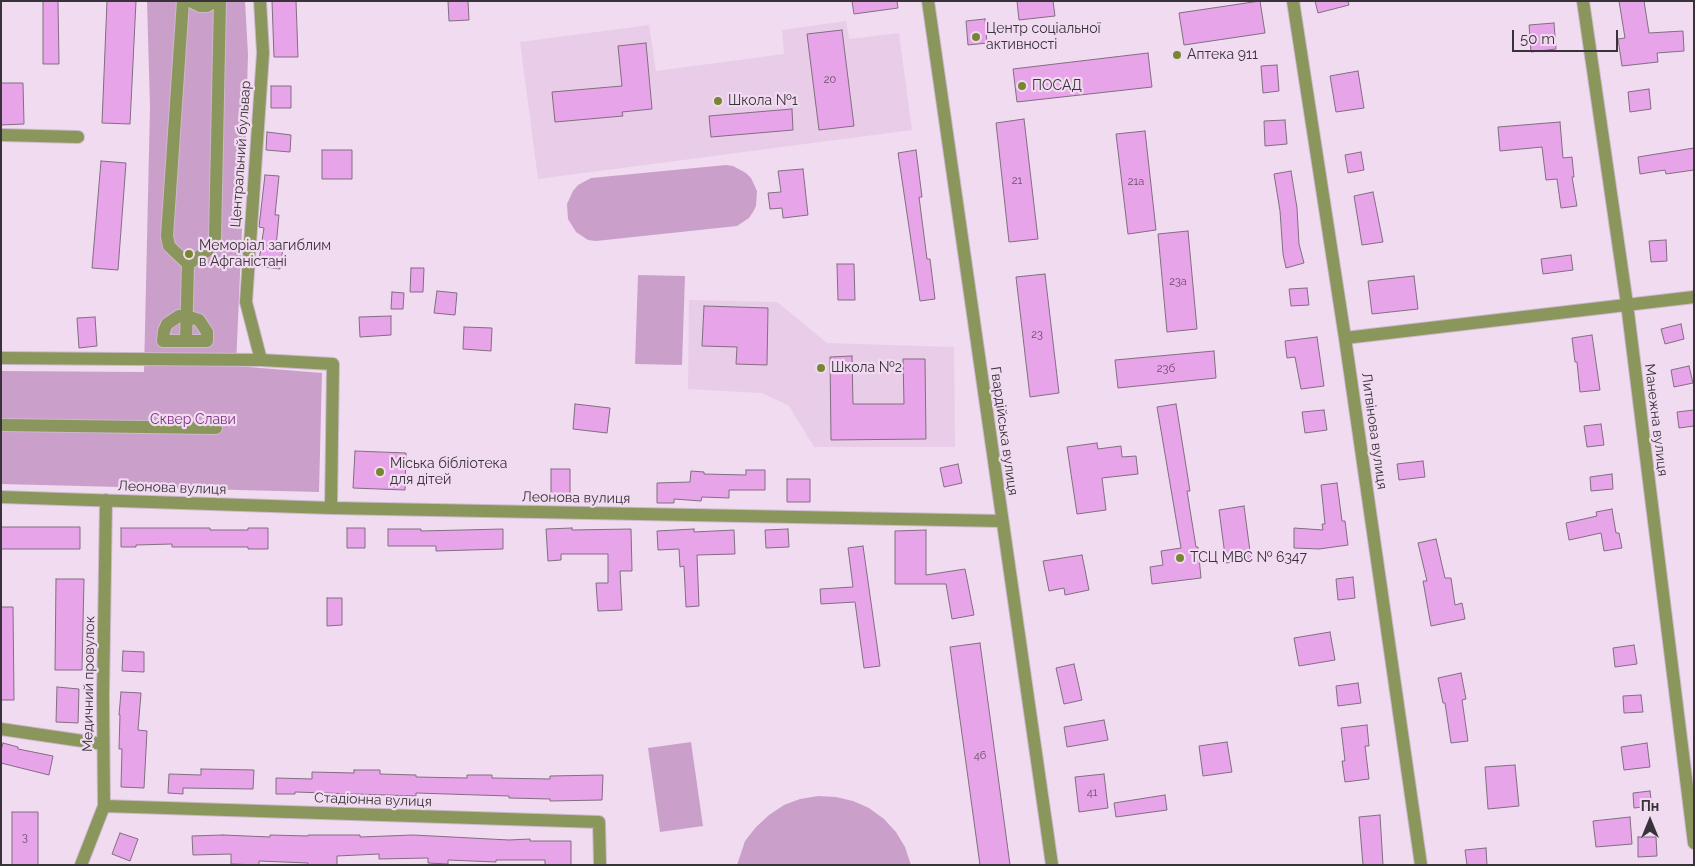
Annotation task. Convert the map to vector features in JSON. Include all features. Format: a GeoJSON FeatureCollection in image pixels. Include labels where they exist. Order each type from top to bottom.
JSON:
{"type":"FeatureCollection","features":[{"type":"Feature","properties":{"kind":"street"},"geometry":{"type":"LineString","coordinates":[[183,1],[167,236],[169,246],[188,264],[186,341]]}},
{"type":"Feature","properties":{"kind":"street"},"geometry":{"type":"LineString","coordinates":[[190,1],[200,6],[207,6],[215,1]]}},
{"type":"Feature","properties":{"kind":"street"},"geometry":{"type":"LineString","coordinates":[[188,264],[211,248],[215,238],[220,1]]}},
{"type":"Feature","properties":{"kind":"street","name":"Центральний бульвар"},"geometry":{"type":"LineString","coordinates":[[260,1],[264,52],[246,302],[261,360]]}},
{"type":"Feature","properties":{"kind":"street","name":"Гвардійська вулиця"},"geometry":{"type":"LineString","coordinates":[[928,1],[1001,521],[1052,865]]}},
{"type":"Feature","properties":{"kind":"street","name":"Литвінова вулиця"},"geometry":{"type":"LineString","coordinates":[[1294,1],[1421,865]]}},
{"type":"Feature","properties":{"kind":"street","name":"Манежна вулиця"},"geometry":{"type":"LineString","coordinates":[[1583,1],[1627,304],[1694,843]]}},
{"type":"Feature","properties":{"kind":"street"},"geometry":{"type":"LineString","coordinates":[[1,135],[78,138]]}},
{"type":"Feature","properties":{"kind":"street"},"geometry":{"type":"LineString","coordinates":[[1345,338],[1694,297]]}},
{"type":"Feature","properties":{"kind":"street"},"geometry":{"type":"LineString","coordinates":[[186,316],[199,320],[204,325],[208,338],[207,341],[163,341],[164,331],[172,319],[186,316]]}},
{"type":"Feature","properties":{"kind":"street"},"geometry":{"type":"LineString","coordinates":[[1,358],[261,360],[333,364],[331,508]]}},
{"type":"Feature","properties":{"kind":"street"},"geometry":{"type":"LineString","coordinates":[[1,425],[216,428]]}},
{"type":"Feature","properties":{"kind":"street","name":"Леонова вулиця"},"geometry":{"type":"LineString","coordinates":[[1,497],[331,508],[1001,521]]}},
{"type":"Feature","properties":{"kind":"street","name":"Медичний провулок"},"geometry":{"type":"LineString","coordinates":[[81,865],[104,806],[106,500]]}},
{"type":"Feature","properties":{"kind":"street"},"geometry":{"type":"LineString","coordinates":[[1,729],[103,744]]}},
{"type":"Feature","properties":{"kind":"street","name":"Стадіонна вулиця"},"geometry":{"type":"LineString","coordinates":[[104,806],[599,822],[600,865]]}},
{"type":"Feature","properties":{"kind":"shaded area","name":"Школа №1"},"geometry":{"type":"Polygon","coordinates":[[[846,21],[849,39],[899,33],[912,130],[538,179],[520,42],[649,25],[656,71],[784,54],[782,30],[846,21]]]}},
{"type":"Feature","properties":{"kind":"shaded area","name":"Школа №2"},"geometry":{"type":"Polygon","coordinates":[[[689,300],[777,302],[827,343],[954,347],[955,447],[814,447],[789,406],[762,393],[688,389],[689,300]]]}},
{"type":"Feature","properties":{"kind":"green space","name":"Сквер Слави"},"geometry":{"type":"Polygon","coordinates":[[[147,1],[245,1],[248,54],[236,366],[322,373],[319,492],[1,484],[1,371],[144,372],[150,107],[147,1]]]}},
{"type":"Feature","properties":{"kind":"green space"},"geometry":{"type":"Polygon","coordinates":[[[726,165],[733,166],[746,173],[751,178],[757,191],[756,206],[753,212],[749,218],[737,226],[596,241],[588,240],[576,232],[568,219],[567,204],[573,191],[578,185],[591,178],[726,165]]]}},
{"type":"Feature","properties":{"kind":"green space"},"geometry":{"type":"Polygon","coordinates":[[[638,275],[685,276],[682,365],[635,364],[638,275]]]}},
{"type":"Feature","properties":{"kind":"green space"},"geometry":{"type":"Polygon","coordinates":[[[691,742],[703,826],[660,832],[648,748],[691,742]]]}},
{"type":"Feature","properties":{"kind":"green space"},"geometry":{"type":"Polygon","coordinates":[[[818,796],[836,797],[853,801],[869,808],[884,819],[896,832],[905,847],[911,865],[737,865],[745,841],[769,815],[784,805],[800,799],[818,796]]]}},
{"type":"Feature","properties":{"kind":"building"},"geometry":{"type":"Polygon","coordinates":[[[43,1],[58,1],[59,64],[43,64],[43,1]]]}},
{"type":"Feature","properties":{"kind":"building"},"geometry":{"type":"Polygon","coordinates":[[[107,1],[136,1],[130,124],[102,123],[107,1]]]}},
{"type":"Feature","properties":{"kind":"building"},"geometry":{"type":"Polygon","coordinates":[[[272,1],[296,1],[298,57],[274,57],[272,1]]]}},
{"type":"Feature","properties":{"kind":"building"},"geometry":{"type":"Polygon","coordinates":[[[448,1],[468,1],[469,20],[449,21],[448,1]]]}},
{"type":"Feature","properties":{"kind":"building"},"geometry":{"type":"Polygon","coordinates":[[[852,1],[897,1],[898,8],[854,14],[852,1]]]}},
{"type":"Feature","properties":{"kind":"building"},"geometry":{"type":"Polygon","coordinates":[[[1017,1],[1053,1],[1055,16],[1019,20],[1017,1]]]}},
{"type":"Feature","properties":{"kind":"building"},"geometry":{"type":"Polygon","coordinates":[[[1260,1],[1265,33],[1184,45],[1179,13],[1260,1]]]}},
{"type":"Feature","properties":{"kind":"building"},"geometry":{"type":"Polygon","coordinates":[[[1315,1],[1348,1],[1349,5],[1318,13],[1315,1]]]}},
{"type":"Feature","properties":{"kind":"building"},"geometry":{"type":"Polygon","coordinates":[[[1619,1],[1644,1],[1649,33],[1683,31],[1684,51],[1657,53],[1658,62],[1622,66],[1618,39],[1625,38],[1619,1]]]}},
{"type":"Feature","properties":{"kind":"building"},"geometry":{"type":"Polygon","coordinates":[[[985,19],[987,43],[968,45],[966,21],[985,19]]]}},
{"type":"Feature","properties":{"kind":"building"},"geometry":{"type":"Polygon","coordinates":[[[1554,23],[1556,49],[1531,52],[1529,25],[1554,23]]]}},
{"type":"Feature","properties":{"kind":"building"},"geometry":{"type":"Polygon","coordinates":[[[842,30],[854,126],[819,130],[807,34],[842,30]]]}},
{"type":"Feature","properties":{"kind":"building"},"geometry":{"type":"Polygon","coordinates":[[[646,43],[652,109],[622,112],[623,116],[555,122],[552,92],[622,86],[618,46],[646,43]]]}},
{"type":"Feature","properties":{"kind":"building"},"geometry":{"type":"Polygon","coordinates":[[[1148,53],[1152,87],[1017,102],[1013,69],[1148,53]]]}},
{"type":"Feature","properties":{"kind":"building"},"geometry":{"type":"Polygon","coordinates":[[[1277,65],[1279,91],[1263,93],[1261,66],[1277,65]]]}},
{"type":"Feature","properties":{"kind":"building"},"geometry":{"type":"Polygon","coordinates":[[[1358,71],[1364,108],[1336,112],[1330,76],[1358,71]]]}},
{"type":"Feature","properties":{"kind":"building"},"geometry":{"type":"Polygon","coordinates":[[[1,83],[23,83],[24,124],[1,125],[1,83]]]}},
{"type":"Feature","properties":{"kind":"building"},"geometry":{"type":"Polygon","coordinates":[[[271,86],[291,86],[291,108],[271,108],[271,86]]]}},
{"type":"Feature","properties":{"kind":"building"},"geometry":{"type":"Polygon","coordinates":[[[1649,89],[1651,109],[1630,112],[1628,92],[1649,89]]]}},
{"type":"Feature","properties":{"kind":"building"},"geometry":{"type":"Polygon","coordinates":[[[792,109],[793,130],[711,137],[709,116],[792,109]]]}},
{"type":"Feature","properties":{"kind":"building"},"geometry":{"type":"Polygon","coordinates":[[[1024,119],[1038,239],[1009,242],[996,123],[1024,119]]]}},
{"type":"Feature","properties":{"kind":"building"},"geometry":{"type":"Polygon","coordinates":[[[1285,120],[1287,144],[1265,146],[1264,121],[1285,120]]]}},
{"type":"Feature","properties":{"kind":"building"},"geometry":{"type":"Polygon","coordinates":[[[1560,122],[1563,158],[1572,157],[1574,177],[1572,177],[1577,206],[1561,208],[1557,179],[1546,180],[1542,147],[1500,151],[1498,127],[1560,122]]]}},
{"type":"Feature","properties":{"kind":"building"},"geometry":{"type":"Polygon","coordinates":[[[1145,131],[1156,230],[1128,234],[1116,134],[1145,131]]]}},
{"type":"Feature","properties":{"kind":"building"},"geometry":{"type":"Polygon","coordinates":[[[267,132],[291,135],[290,152],[266,150],[267,132]]]}},
{"type":"Feature","properties":{"kind":"building"},"geometry":{"type":"Polygon","coordinates":[[[1694,148],[1694,170],[1666,174],[1665,170],[1640,174],[1638,157],[1694,148]]]}},
{"type":"Feature","properties":{"kind":"building"},"geometry":{"type":"Polygon","coordinates":[[[322,150],[352,150],[352,179],[322,179],[322,150]]]}},
{"type":"Feature","properties":{"kind":"building"},"geometry":{"type":"Polygon","coordinates":[[[916,150],[922,197],[919,197],[927,259],[930,259],[935,299],[920,301],[898,153],[916,150]]]}},
{"type":"Feature","properties":{"kind":"building"},"geometry":{"type":"Polygon","coordinates":[[[1361,152],[1364,170],[1348,173],[1345,155],[1361,152]]]}},
{"type":"Feature","properties":{"kind":"building"},"geometry":{"type":"Polygon","coordinates":[[[101,161],[126,163],[118,270],[92,268],[101,161]]]}},
{"type":"Feature","properties":{"kind":"building"},"geometry":{"type":"Polygon","coordinates":[[[803,169],[808,215],[783,218],[782,208],[770,209],[768,193],[781,192],[778,171],[803,169]]]}},
{"type":"Feature","properties":{"kind":"building"},"geometry":{"type":"Polygon","coordinates":[[[1291,171],[1297,208],[1299,244],[1304,263],[1286,268],[1274,174],[1291,171]]]}},
{"type":"Feature","properties":{"kind":"building"},"geometry":{"type":"Polygon","coordinates":[[[265,175],[279,176],[275,215],[279,215],[276,247],[283,248],[280,269],[258,266],[264,228],[259,227],[265,175]]]}},
{"type":"Feature","properties":{"kind":"building"},"geometry":{"type":"Polygon","coordinates":[[[1373,192],[1383,242],[1362,245],[1354,196],[1373,192]]]}},
{"type":"Feature","properties":{"kind":"building"},"geometry":{"type":"Polygon","coordinates":[[[1188,231],[1197,329],[1167,332],[1158,234],[1188,231]]]}},
{"type":"Feature","properties":{"kind":"building"},"geometry":{"type":"Polygon","coordinates":[[[1666,240],[1667,261],[1651,262],[1649,241],[1666,240]]]}},
{"type":"Feature","properties":{"kind":"building"},"geometry":{"type":"Polygon","coordinates":[[[1571,255],[1573,270],[1543,274],[1541,259],[1571,255]]]}},
{"type":"Feature","properties":{"kind":"building"},"geometry":{"type":"Polygon","coordinates":[[[837,264],[854,264],[855,300],[838,300],[837,264]]]}},
{"type":"Feature","properties":{"kind":"building"},"geometry":{"type":"Polygon","coordinates":[[[411,268],[424,268],[423,292],[410,292],[411,268]]]}},
{"type":"Feature","properties":{"kind":"building"},"geometry":{"type":"Polygon","coordinates":[[[1045,274],[1059,393],[1030,397],[1016,277],[1045,274]]]}},
{"type":"Feature","properties":{"kind":"building"},"geometry":{"type":"Polygon","coordinates":[[[1414,276],[1418,309],[1372,314],[1368,281],[1414,276]]]}},
{"type":"Feature","properties":{"kind":"building"},"geometry":{"type":"Polygon","coordinates":[[[1307,288],[1309,305],[1291,306],[1289,289],[1307,288]]]}},
{"type":"Feature","properties":{"kind":"building"},"geometry":{"type":"Polygon","coordinates":[[[437,291],[457,293],[455,315],[434,313],[437,291]]]}},
{"type":"Feature","properties":{"kind":"building"},"geometry":{"type":"Polygon","coordinates":[[[392,292],[404,293],[403,309],[391,309],[392,292]]]}},
{"type":"Feature","properties":{"kind":"building"},"geometry":{"type":"Polygon","coordinates":[[[704,306],[768,308],[767,365],[736,364],[737,347],[702,346],[704,306]]]}},
{"type":"Feature","properties":{"kind":"building"},"geometry":{"type":"Polygon","coordinates":[[[391,316],[391,335],[360,337],[359,317],[391,316]]]}},
{"type":"Feature","properties":{"kind":"building"},"geometry":{"type":"Polygon","coordinates":[[[95,317],[97,346],[79,348],[77,318],[95,317]]]}},
{"type":"Feature","properties":{"kind":"building"},"geometry":{"type":"Polygon","coordinates":[[[1681,324],[1684,339],[1665,344],[1661,329],[1681,324]]]}},
{"type":"Feature","properties":{"kind":"building"},"geometry":{"type":"Polygon","coordinates":[[[464,327],[492,328],[491,351],[463,349],[464,327]]]}},
{"type":"Feature","properties":{"kind":"building"},"geometry":{"type":"Polygon","coordinates":[[[1592,335],[1600,390],[1580,392],[1572,338],[1592,335]]]}},
{"type":"Feature","properties":{"kind":"building"},"geometry":{"type":"Polygon","coordinates":[[[1317,337],[1324,386],[1301,389],[1295,357],[1287,358],[1285,341],[1317,337]]]}},
{"type":"Feature","properties":{"kind":"building"},"geometry":{"type":"Polygon","coordinates":[[[1214,351],[1216,378],[1118,388],[1115,360],[1214,351]]]}},
{"type":"Feature","properties":{"kind":"building"},"geometry":{"type":"Polygon","coordinates":[[[852,356],[853,404],[904,404],[903,359],[925,359],[926,439],[831,440],[830,357],[852,356]]]}},
{"type":"Feature","properties":{"kind":"building"},"geometry":{"type":"Polygon","coordinates":[[[1689,366],[1693,383],[1674,387],[1671,370],[1689,366]]]}},
{"type":"Feature","properties":{"kind":"building"},"geometry":{"type":"Polygon","coordinates":[[[575,404],[610,408],[607,433],[573,429],[575,404]]]}},
{"type":"Feature","properties":{"kind":"building"},"geometry":{"type":"Polygon","coordinates":[[[1176,404],[1201,578],[1152,584],[1150,567],[1163,565],[1161,551],[1181,548],[1157,407],[1176,404]]]}},
{"type":"Feature","properties":{"kind":"building"},"geometry":{"type":"Polygon","coordinates":[[[1324,410],[1327,430],[1305,433],[1302,412],[1324,410]]]}},
{"type":"Feature","properties":{"kind":"building"},"geometry":{"type":"Polygon","coordinates":[[[1694,410],[1694,426],[1679,428],[1677,412],[1694,410]]]}},
{"type":"Feature","properties":{"kind":"building"},"geometry":{"type":"Polygon","coordinates":[[[1601,424],[1604,445],[1587,447],[1584,426],[1601,424]]]}},
{"type":"Feature","properties":{"kind":"building"},"geometry":{"type":"Polygon","coordinates":[[[1097,443],[1098,449],[1121,446],[1122,457],[1136,456],[1138,474],[1102,478],[1106,510],[1077,514],[1067,447],[1097,443]]]}},
{"type":"Feature","properties":{"kind":"building"},"geometry":{"type":"Polygon","coordinates":[[[355,451],[406,453],[405,490],[353,488],[355,451]]]}},
{"type":"Feature","properties":{"kind":"building"},"geometry":{"type":"Polygon","coordinates":[[[1423,461],[1425,477],[1399,480],[1397,464],[1423,461]]]}},
{"type":"Feature","properties":{"kind":"building"},"geometry":{"type":"Polygon","coordinates":[[[958,464],[962,483],[944,487],[940,468],[958,464]]]}},
{"type":"Feature","properties":{"kind":"building"},"geometry":{"type":"Polygon","coordinates":[[[551,469],[570,469],[570,497],[551,497],[551,469]]]}},
{"type":"Feature","properties":{"kind":"building"},"geometry":{"type":"Polygon","coordinates":[[[746,470],[765,470],[765,490],[729,490],[729,498],[702,497],[701,501],[674,499],[674,503],[657,503],[657,483],[690,482],[691,471],[704,472],[704,474],[746,475],[746,470]]]}},
{"type":"Feature","properties":{"kind":"building"},"geometry":{"type":"Polygon","coordinates":[[[1612,474],[1613,489],[1591,491],[1590,477],[1612,474]]]}},
{"type":"Feature","properties":{"kind":"building"},"geometry":{"type":"Polygon","coordinates":[[[787,479],[810,479],[810,502],[787,502],[787,479]]]}},
{"type":"Feature","properties":{"kind":"building"},"geometry":{"type":"Polygon","coordinates":[[[1337,483],[1342,521],[1345,521],[1348,545],[1319,549],[1294,548],[1294,528],[1323,530],[1322,524],[1325,524],[1321,485],[1337,483]]]}},
{"type":"Feature","properties":{"kind":"building"},"geometry":{"type":"Polygon","coordinates":[[[1244,506],[1251,559],[1226,563],[1219,510],[1244,506]]]}},
{"type":"Feature","properties":{"kind":"building"},"geometry":{"type":"Polygon","coordinates":[[[1612,509],[1616,533],[1619,533],[1622,548],[1604,551],[1601,533],[1569,540],[1566,523],[1597,516],[1596,512],[1612,509]]]}},
{"type":"Feature","properties":{"kind":"building"},"geometry":{"type":"Polygon","coordinates":[[[1,527],[80,527],[80,549],[1,549],[1,527]]]}},
{"type":"Feature","properties":{"kind":"building"},"geometry":{"type":"Polygon","coordinates":[[[121,528],[248,530],[248,528],[268,528],[268,549],[248,549],[248,547],[172,547],[172,544],[121,547],[121,528]]]}},
{"type":"Feature","properties":{"kind":"building"},"geometry":{"type":"Polygon","coordinates":[[[347,528],[365,528],[365,548],[347,548],[347,528]]]}},
{"type":"Feature","properties":{"kind":"building"},"geometry":{"type":"Polygon","coordinates":[[[572,528],[572,530],[631,529],[632,571],[620,571],[622,610],[598,611],[596,583],[608,583],[608,554],[561,554],[561,560],[548,561],[546,529],[572,528]]]}},
{"type":"Feature","properties":{"kind":"building"},"geometry":{"type":"Polygon","coordinates":[[[388,529],[421,529],[421,531],[503,529],[503,549],[436,551],[436,546],[388,546],[388,529]]]}},
{"type":"Feature","properties":{"kind":"building"},"geometry":{"type":"Polygon","coordinates":[[[694,529],[694,532],[734,530],[735,554],[697,555],[699,606],[686,607],[684,566],[680,567],[679,549],[658,550],[657,531],[694,529]]]}},
{"type":"Feature","properties":{"kind":"building"},"geometry":{"type":"Polygon","coordinates":[[[788,529],[789,547],[766,548],[765,530],[788,529]]]}},
{"type":"Feature","properties":{"kind":"building"},"geometry":{"type":"Polygon","coordinates":[[[926,530],[926,575],[965,569],[974,615],[952,619],[946,584],[895,584],[895,531],[926,530]]]}},
{"type":"Feature","properties":{"kind":"building"},"geometry":{"type":"Polygon","coordinates":[[[1436,539],[1445,578],[1451,578],[1455,605],[1462,603],[1465,619],[1431,626],[1423,581],[1427,581],[1418,543],[1436,539]]]}},
{"type":"Feature","properties":{"kind":"building"},"geometry":{"type":"Polygon","coordinates":[[[863,546],[880,666],[864,668],[855,602],[821,604],[820,589],[853,587],[848,548],[863,546]]]}},
{"type":"Feature","properties":{"kind":"building"},"geometry":{"type":"Polygon","coordinates":[[[1082,555],[1089,590],[1065,595],[1064,588],[1049,591],[1043,561],[1082,555]]]}},
{"type":"Feature","properties":{"kind":"building"},"geometry":{"type":"Polygon","coordinates":[[[1353,577],[1355,598],[1338,600],[1336,579],[1353,577]]]}},
{"type":"Feature","properties":{"kind":"building"},"geometry":{"type":"Polygon","coordinates":[[[56,579],[84,579],[82,670],[55,670],[56,579]]]}},
{"type":"Feature","properties":{"kind":"building"},"geometry":{"type":"Polygon","coordinates":[[[327,598],[342,598],[342,625],[327,626],[327,598]]]}},
{"type":"Feature","properties":{"kind":"building"},"geometry":{"type":"Polygon","coordinates":[[[1,607],[13,607],[14,700],[1,700],[1,607]]]}},
{"type":"Feature","properties":{"kind":"building"},"geometry":{"type":"Polygon","coordinates":[[[1330,632],[1335,660],[1299,666],[1294,638],[1330,632]]]}},
{"type":"Feature","properties":{"kind":"building"},"geometry":{"type":"Polygon","coordinates":[[[980,643],[1010,865],[980,865],[950,647],[980,643]]]}},
{"type":"Feature","properties":{"kind":"building"},"geometry":{"type":"Polygon","coordinates":[[[1634,645],[1637,664],[1615,667],[1613,648],[1634,645]]]}},
{"type":"Feature","properties":{"kind":"building"},"geometry":{"type":"Polygon","coordinates":[[[123,651],[144,652],[144,672],[122,671],[123,651]]]}},
{"type":"Feature","properties":{"kind":"building"},"geometry":{"type":"Polygon","coordinates":[[[1074,664],[1082,700],[1064,704],[1056,668],[1074,664]]]}},
{"type":"Feature","properties":{"kind":"building"},"geometry":{"type":"Polygon","coordinates":[[[1461,673],[1466,699],[1462,700],[1468,741],[1451,743],[1445,703],[1443,703],[1438,678],[1461,673]]]}},
{"type":"Feature","properties":{"kind":"building"},"geometry":{"type":"Polygon","coordinates":[[[1358,683],[1361,703],[1338,706],[1336,686],[1358,683]]]}},
{"type":"Feature","properties":{"kind":"building"},"geometry":{"type":"Polygon","coordinates":[[[57,687],[79,689],[78,723],[56,722],[57,687]]]}},
{"type":"Feature","properties":{"kind":"building"},"geometry":{"type":"Polygon","coordinates":[[[121,692],[141,693],[138,730],[147,731],[144,788],[121,787],[122,749],[119,749],[119,715],[121,692]]]}},
{"type":"Feature","properties":{"kind":"building"},"geometry":{"type":"Polygon","coordinates":[[[1641,695],[1643,712],[1624,713],[1623,696],[1641,695]]]}},
{"type":"Feature","properties":{"kind":"building"},"geometry":{"type":"Polygon","coordinates":[[[1104,720],[1108,740],[1067,747],[1064,727],[1104,720]]]}},
{"type":"Feature","properties":{"kind":"building"},"geometry":{"type":"Polygon","coordinates":[[[1367,725],[1369,746],[1365,746],[1369,779],[1345,782],[1342,761],[1345,761],[1341,728],[1367,725]]]}},
{"type":"Feature","properties":{"kind":"building"},"geometry":{"type":"Polygon","coordinates":[[[1227,742],[1232,772],[1203,776],[1199,746],[1227,742]]]}},
{"type":"Feature","properties":{"kind":"building"},"geometry":{"type":"Polygon","coordinates":[[[3,743],[18,747],[18,749],[53,756],[49,775],[1,763],[3,743]]]}},
{"type":"Feature","properties":{"kind":"building"},"geometry":{"type":"Polygon","coordinates":[[[1647,743],[1650,767],[1624,770],[1621,747],[1647,743]]]}},
{"type":"Feature","properties":{"kind":"building"},"geometry":{"type":"Polygon","coordinates":[[[1515,765],[1519,806],[1488,809],[1485,767],[1515,765]]]}},
{"type":"Feature","properties":{"kind":"building"},"geometry":{"type":"Polygon","coordinates":[[[201,769],[254,770],[253,789],[183,788],[183,794],[168,793],[169,774],[201,775],[201,769]]]}},
{"type":"Feature","properties":{"kind":"building"},"geometry":{"type":"Polygon","coordinates":[[[354,770],[380,770],[380,774],[416,775],[416,777],[467,778],[467,775],[492,775],[492,778],[550,779],[550,776],[603,775],[602,800],[550,801],[550,799],[509,798],[509,796],[416,793],[416,796],[295,792],[295,794],[276,794],[276,778],[312,779],[312,772],[354,773],[354,770]]]}},
{"type":"Feature","properties":{"kind":"building"},"geometry":{"type":"Polygon","coordinates":[[[1104,774],[1108,808],[1079,812],[1075,777],[1104,774]]]}},
{"type":"Feature","properties":{"kind":"building"},"geometry":{"type":"Polygon","coordinates":[[[1650,791],[1652,806],[1634,808],[1633,793],[1650,791]]]}},
{"type":"Feature","properties":{"kind":"building"},"geometry":{"type":"Polygon","coordinates":[[[1165,795],[1167,810],[1116,817],[1114,803],[1165,795]]]}},
{"type":"Feature","properties":{"kind":"building"},"geometry":{"type":"Polygon","coordinates":[[[12,812],[38,812],[38,865],[12,865],[12,812]]]}},
{"type":"Feature","properties":{"kind":"building"},"geometry":{"type":"Polygon","coordinates":[[[1380,815],[1383,865],[1363,865],[1359,817],[1380,815]]]}},
{"type":"Feature","properties":{"kind":"building"},"geometry":{"type":"Polygon","coordinates":[[[1630,817],[1632,844],[1596,847],[1593,821],[1630,817]]]}},
{"type":"Feature","properties":{"kind":"building"},"geometry":{"type":"Polygon","coordinates":[[[120,833],[138,839],[130,861],[112,854],[120,833]]]}},
{"type":"Feature","properties":{"kind":"building"},"geometry":{"type":"Polygon","coordinates":[[[270,835],[360,835],[360,837],[413,835],[509,840],[530,839],[530,841],[571,841],[571,865],[545,865],[545,860],[496,860],[496,862],[448,860],[448,864],[428,863],[428,858],[379,859],[379,854],[337,856],[337,865],[259,861],[259,865],[231,864],[231,854],[193,855],[192,836],[270,837],[270,835]]]}},
{"type":"Feature","properties":{"kind":"building"},"geometry":{"type":"Polygon","coordinates":[[[1638,837],[1656,837],[1657,856],[1638,857],[1638,837]]]}},
{"type":"Feature","properties":{"kind":"building"},"geometry":{"type":"Polygon","coordinates":[[[1486,848],[1487,865],[1467,865],[1465,850],[1486,848]]]}},
{"type":"Feature","properties":{"kind":"place","name":"Центр соціальної активності"},"geometry":{"type":"Point","coordinates":[976,37]}},
{"type":"Feature","properties":{"kind":"place","name":"Аптека 911"},"geometry":{"type":"Point","coordinates":[1177,55]}},
{"type":"Feature","properties":{"kind":"place","name":"ПОСАД"},"geometry":{"type":"Point","coordinates":[1022,86]}},
{"type":"Feature","properties":{"kind":"place","name":"Школа №1"},"geometry":{"type":"Point","coordinates":[718,101]}},
{"type":"Feature","properties":{"kind":"place","name":"Меморіал загиблим в Афганістані"},"geometry":{"type":"Point","coordinates":[189,254]}},
{"type":"Feature","properties":{"kind":"place","name":"Школа №2"},"geometry":{"type":"Point","coordinates":[821,368]}},
{"type":"Feature","properties":{"kind":"place","name":"Міська бібліотека для дітей"},"geometry":{"type":"Point","coordinates":[380,472]}},
{"type":"Feature","properties":{"kind":"place","name":"ТСЦ МВС № 6347"},"geometry":{"type":"Point","coordinates":[1180,558]}}]}
